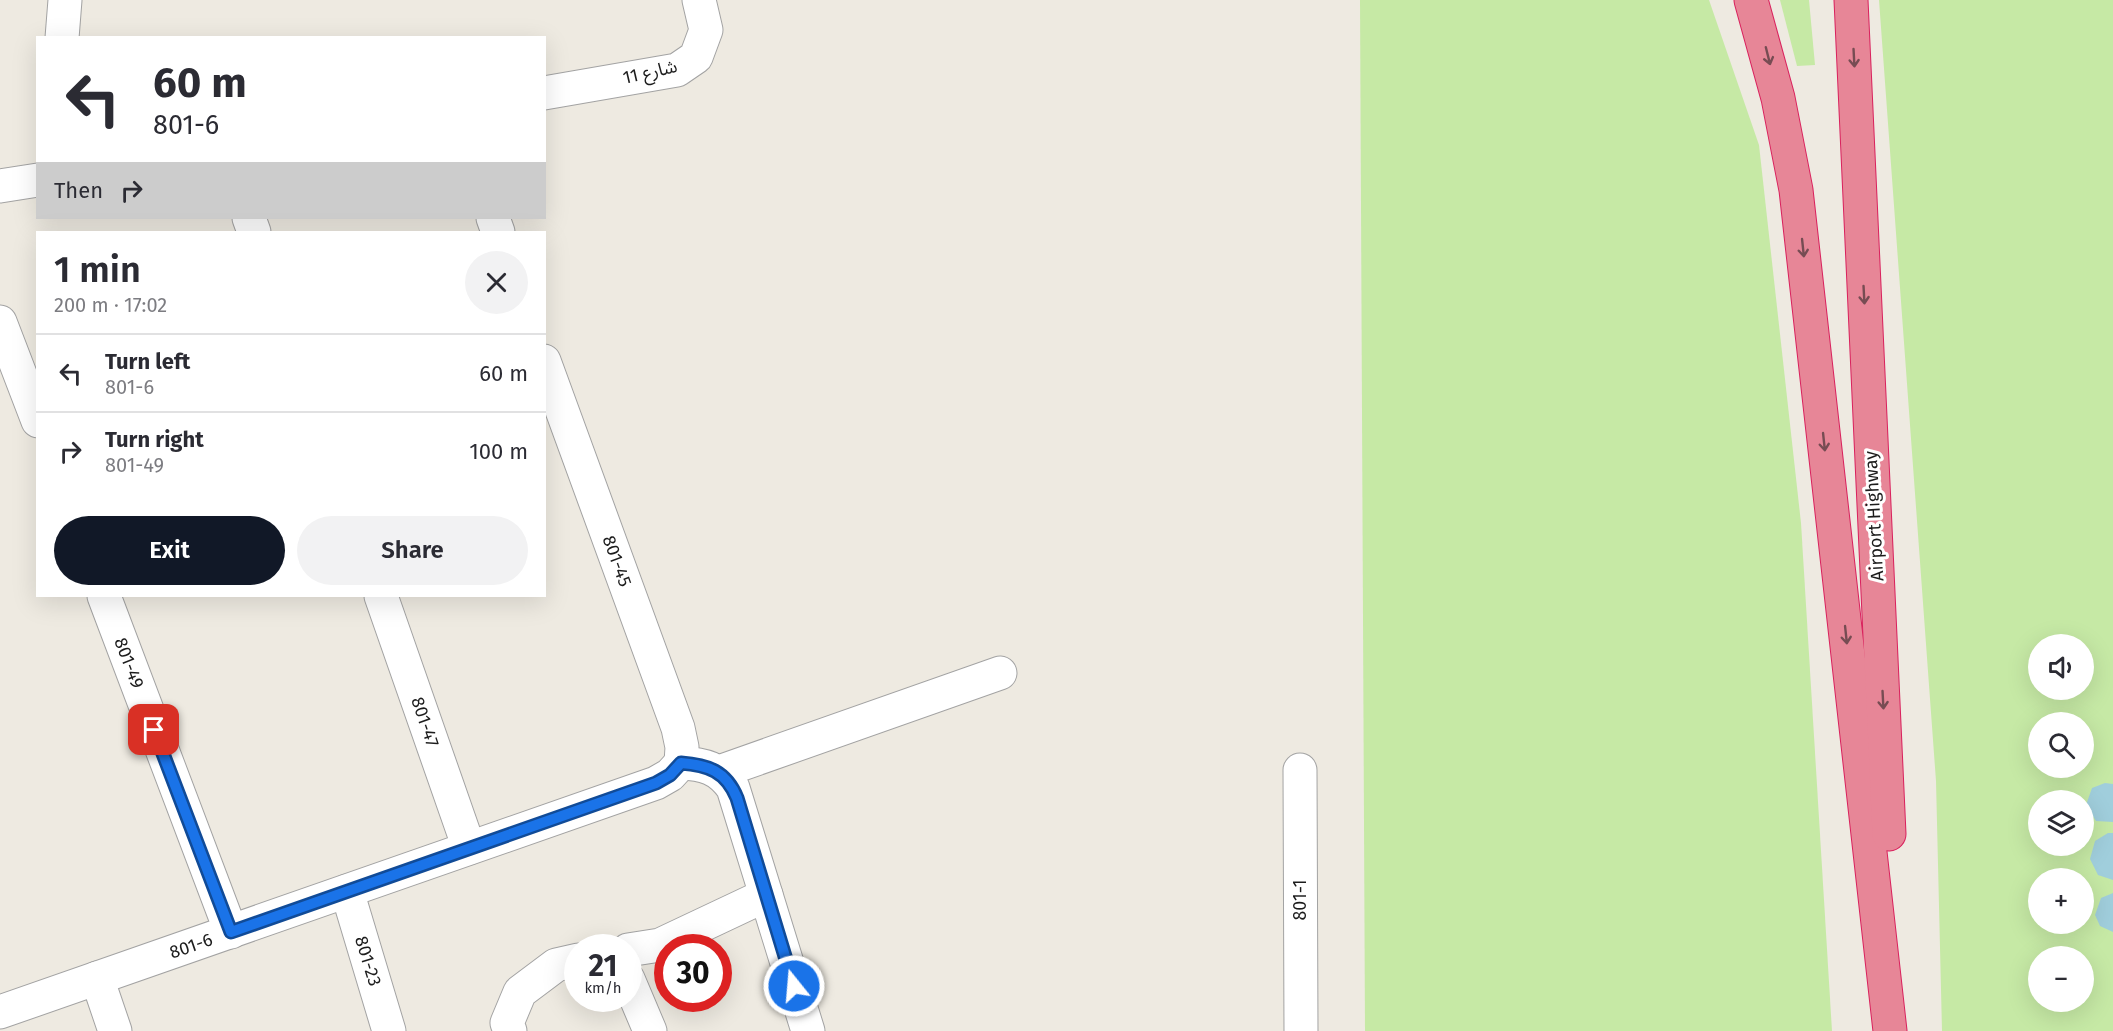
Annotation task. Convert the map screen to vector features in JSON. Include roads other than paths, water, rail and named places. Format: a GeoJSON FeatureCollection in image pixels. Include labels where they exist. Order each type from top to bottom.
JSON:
{"type":"FeatureCollection","features":[{"type":"Feature","properties":{"kind":"highway"},"geometry":{"type":"LineString","coordinates":[[1751,0],[1778,98],[1796,190],[1890,1031]]}},
{"type":"Feature","properties":{"kind":"highway","name":"Airport Highway"},"geometry":{"type":"LineString","coordinates":[[1851,0],[1898,1031]]}},
{"type":"Feature","properties":{"kind":"street"},"geometry":{"type":"LineString","coordinates":[[63,36],[65,0]]}},
{"type":"Feature","properties":{"kind":"street","name":"شارع 11"},"geometry":{"type":"LineString","coordinates":[[546,93],[676,70],[696,57],[705,30],[699,0]]}},
{"type":"Feature","properties":{"kind":"street"},"geometry":{"type":"LineString","coordinates":[[0,186],[36,180]]}},
{"type":"Feature","properties":{"kind":"street"},"geometry":{"type":"LineString","coordinates":[[0,322],[36,416]]}},
{"type":"Feature","properties":{"kind":"street","name":"801-45"},"geometry":{"type":"LineString","coordinates":[[546,366],[678,728],[682,747],[681,763]]}},
{"type":"Feature","properties":{"kind":"street","name":"801-49"},"geometry":{"type":"LineString","coordinates":[[104,597],[231,932]]}},
{"type":"Feature","properties":{"kind":"street","name":"801-47"},"geometry":{"type":"LineString","coordinates":[[381,597],[469,848]]}},
{"type":"Feature","properties":{"kind":"street"},"geometry":{"type":"LineString","coordinates":[[719,772],[1000,673]]}},
{"type":"Feature","properties":{"kind":"street"},"geometry":{"type":"LineString","coordinates":[[681,763],[699,764],[719,772],[733,788],[808,1031]]}},
{"type":"Feature","properties":{"kind":"street","name":"801-6"},"geometry":{"type":"LineString","coordinates":[[0,1012],[656,783],[670,775],[681,763]]}},
{"type":"Feature","properties":{"kind":"street","name":"801-1"},"geometry":{"type":"LineString","coordinates":[[1300,770],[1301,1031]]}},
{"type":"Feature","properties":{"kind":"street","name":"801-23"},"geometry":{"type":"LineString","coordinates":[[347,891],[389,1031]]}},
{"type":"Feature","properties":{"kind":"street"},"geometry":{"type":"LineString","coordinates":[[642,948],[660,945],[766,895]]}},
{"type":"Feature","properties":{"kind":"street"},"geometry":{"type":"LineString","coordinates":[[510,1031],[507,1023],[520,992],[556,965],[564,963]]}},
{"type":"Feature","properties":{"kind":"street"},"geometry":{"type":"LineString","coordinates":[[97,978],[115,1031]]}},
{"type":"Feature","properties":{"kind":"street"},"geometry":{"type":"LineString","coordinates":[[642,1012],[650,1031]]}},
{"type":"Feature","properties":{"kind":"water"},"geometry":{"type":"Polygon","coordinates":[[[2105,783],[2113,784],[2113,822],[2096,821],[2094,818],[2094,790],[2091,790],[2105,783]]]}},
{"type":"Feature","properties":{"kind":"water"},"geometry":{"type":"Polygon","coordinates":[[[2108,833],[2113,833],[2113,880],[2098,875],[2090,859],[2091,856],[2094,856],[2095,841],[2108,833]]]}},
{"type":"Feature","properties":{"kind":"water"},"geometry":{"type":"Polygon","coordinates":[[[2113,893],[2113,932],[2100,926],[2095,915],[2101,898],[2113,893]]]}}]}
